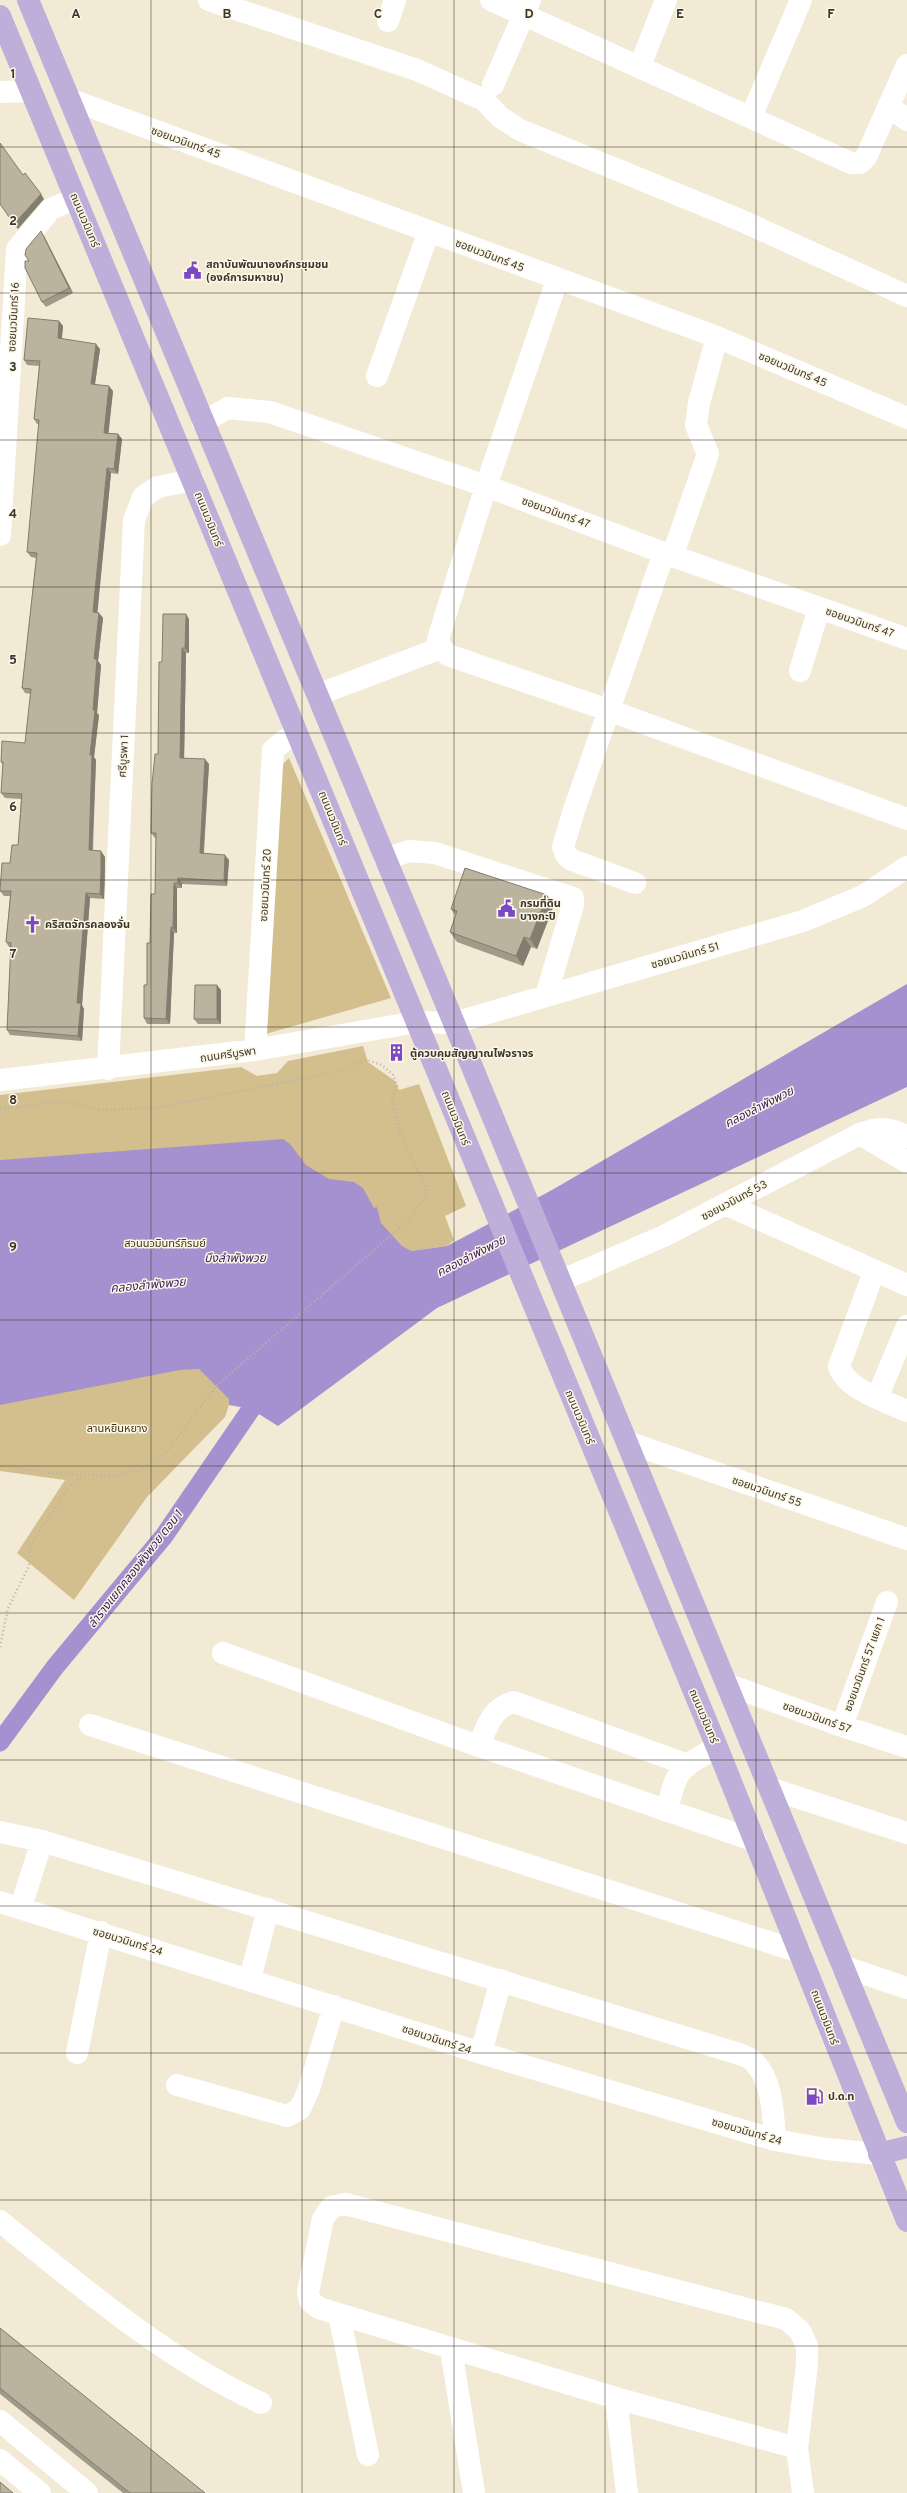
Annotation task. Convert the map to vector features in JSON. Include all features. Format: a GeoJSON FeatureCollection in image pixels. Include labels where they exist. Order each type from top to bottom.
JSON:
{"type":"FeatureCollection","features":[{"type":"Feature","properties":{"kind":"main road"},"geometry":{"type":"LineString","coordinates":[[28,0],[772,1789],[842,1966],[907,2122]]}},
{"type":"Feature","properties":{"kind":"main road","name":"ถนนนวมินทร์"},"geometry":{"type":"LineString","coordinates":[[0,16],[299,736],[520,1274],[756,1840],[907,2222]]}},
{"type":"Feature","properties":{"kind":"main road"},"geometry":{"type":"LineString","coordinates":[[879,2154],[907,2147]]}},
{"type":"Feature","properties":{"kind":"street"},"geometry":{"type":"LineString","coordinates":[[209,0],[417,70],[484,100],[500,117],[520,130],[740,220],[907,296]]}},
{"type":"Feature","properties":{"kind":"street"},"geometry":{"type":"LineString","coordinates":[[388,21],[395,0]]}},
{"type":"Feature","properties":{"kind":"street"},"geometry":{"type":"LineString","coordinates":[[491,0],[527,7],[640,66],[851,163],[860,162],[866,157],[907,65]]}},
{"type":"Feature","properties":{"kind":"street"},"geometry":{"type":"LineString","coordinates":[[640,66],[666,0]]}},
{"type":"Feature","properties":{"kind":"street"},"geometry":{"type":"LineString","coordinates":[[751,117],[801,0]]}},
{"type":"Feature","properties":{"kind":"street"},"geometry":{"type":"LineString","coordinates":[[492,85],[527,7]]}},
{"type":"Feature","properties":{"kind":"street"},"geometry":{"type":"LineString","coordinates":[[0,92],[31,91]]}},
{"type":"Feature","properties":{"kind":"street","name":"ซอยนวมินทร์ 45"},"geometry":{"type":"LineString","coordinates":[[69,99],[717,338],[907,418]]}},
{"type":"Feature","properties":{"kind":"street"},"geometry":{"type":"LineString","coordinates":[[889,106],[907,120]]}},
{"type":"Feature","properties":{"kind":"street","name":"ซอยนวมินทร์ 16"},"geometry":{"type":"LineString","coordinates":[[0,535],[17,249],[51,209],[76,198]]}},
{"type":"Feature","properties":{"kind":"street"},"geometry":{"type":"LineString","coordinates":[[377,376],[429,231]]}},
{"type":"Feature","properties":{"kind":"street"},"geometry":{"type":"LineString","coordinates":[[557,280],[486,486],[438,639],[441,648],[448,655],[608,710],[907,819]]}},
{"type":"Feature","properties":{"kind":"street"},"geometry":{"type":"LineString","coordinates":[[635,883],[572,860],[566,856],[564,847],[608,710],[668,553],[708,454],[696,425],[699,403],[717,338]]}},
{"type":"Feature","properties":{"kind":"street","name":"ซอยนวมินทร์ 47"},"geometry":{"type":"LineString","coordinates":[[203,422],[228,408],[270,412],[486,486],[907,639]]}},
{"type":"Feature","properties":{"kind":"street","name":"ศรีบูรพา 1"},"geometry":{"type":"LineString","coordinates":[[108,1070],[134,520],[143,497],[148,493],[158,487],[193,480]]}},
{"type":"Feature","properties":{"kind":"street"},"geometry":{"type":"LineString","coordinates":[[800,672],[819,608]]}},
{"type":"Feature","properties":{"kind":"street"},"geometry":{"type":"LineString","coordinates":[[317,695],[441,648]]}},
{"type":"Feature","properties":{"kind":"street","name":"ซอยนวมินทร์ 20"},"geometry":{"type":"LineString","coordinates":[[255,1050],[273,750],[285,740],[299,736]]}},
{"type":"Feature","properties":{"kind":"street"},"geometry":{"type":"LineString","coordinates":[[385,859],[409,851],[435,853],[573,898],[573,905],[546,996]]}},
{"type":"Feature","properties":{"kind":"street","name":"ซอยนวมินทร์ 51"},"geometry":{"type":"LineString","coordinates":[[454,1023],[803,921],[863,896],[907,867]]}},
{"type":"Feature","properties":{"kind":"street","name":"ถนนศรีบูรพา"},"geometry":{"type":"LineString","coordinates":[[0,1080],[108,1070],[255,1050],[417,1022],[454,1023]]}},
{"type":"Feature","properties":{"kind":"street","name":"ซอยนวมินทร์ 53"},"geometry":{"type":"LineString","coordinates":[[560,1281],[664,1236],[860,1134],[882,1128],[894,1129],[907,1137]]}},
{"type":"Feature","properties":{"kind":"street"},"geometry":{"type":"LineString","coordinates":[[860,1134],[907,1162]]}},
{"type":"Feature","properties":{"kind":"street"},"geometry":{"type":"LineString","coordinates":[[725,1204],[874,1272],[907,1285]]}},
{"type":"Feature","properties":{"kind":"street"},"geometry":{"type":"LineString","coordinates":[[874,1272],[839,1366],[841,1374],[848,1383],[907,1411]]}},
{"type":"Feature","properties":{"kind":"street"},"geometry":{"type":"LineString","coordinates":[[877,1398],[907,1326]]}},
{"type":"Feature","properties":{"kind":"street","name":"ซอยนวมินทร์ 55"},"geometry":{"type":"LineString","coordinates":[[627,1442],[907,1540]]}},
{"type":"Feature","properties":{"kind":"street","name":"ซอยนวมินทร์ 57 แยก 1"},"geometry":{"type":"LineString","coordinates":[[842,1726],[887,1602]]}},
{"type":"Feature","properties":{"kind":"street"},"geometry":{"type":"LineString","coordinates":[[223,1653],[479,1746],[756,1840]]}},
{"type":"Feature","properties":{"kind":"street","name":"ซอยนวมินทร์ 57"},"geometry":{"type":"LineString","coordinates":[[728,1685],[842,1726],[907,1747]]}},
{"type":"Feature","properties":{"kind":"street"},"geometry":{"type":"LineString","coordinates":[[479,1746],[493,1713],[503,1704],[514,1702],[688,1765]]}},
{"type":"Feature","properties":{"kind":"street"},"geometry":{"type":"LineString","coordinates":[[90,1725],[800,1952]]}},
{"type":"Feature","properties":{"kind":"street"},"geometry":{"type":"LineString","coordinates":[[667,1811],[673,1781],[681,1769],[717,1747]]}},
{"type":"Feature","properties":{"kind":"street"},"geometry":{"type":"LineString","coordinates":[[772,1789],[907,1833]]}},
{"type":"Feature","properties":{"kind":"street"},"geometry":{"type":"LineString","coordinates":[[0,1832],[42,1841],[736,2053],[753,2060],[764,2078],[771,2098],[775,2140]]}},
{"type":"Feature","properties":{"kind":"street"},"geometry":{"type":"LineString","coordinates":[[6,1907],[42,1841]]}},
{"type":"Feature","properties":{"kind":"street","name":"ซอยนวมินทร์ 24"},"geometry":{"type":"LineString","coordinates":[[6,1907],[101,1932],[250,1978],[481,2053],[775,2140],[826,2150],[879,2154]]}},
{"type":"Feature","properties":{"kind":"street"},"geometry":{"type":"LineString","coordinates":[[250,1978],[268,1910]]}},
{"type":"Feature","properties":{"kind":"street"},"geometry":{"type":"LineString","coordinates":[[77,2053],[101,1932]]}},
{"type":"Feature","properties":{"kind":"street"},"geometry":{"type":"LineString","coordinates":[[842,1966],[907,1988]]}},
{"type":"Feature","properties":{"kind":"street"},"geometry":{"type":"LineString","coordinates":[[481,2053],[501,1980]]}},
{"type":"Feature","properties":{"kind":"street"},"geometry":{"type":"LineString","coordinates":[[177,2085],[287,2116],[300,2109],[309,2089],[334,2006]]}},
{"type":"Feature","properties":{"kind":"street"},"geometry":{"type":"LineString","coordinates":[[796,2448],[616,2398],[319,2308],[310,2302],[308,2292],[324,2219],[330,2207],[345,2204],[786,2319],[800,2331],[807,2346],[807,2364],[796,2448],[803,2493]]}},
{"type":"Feature","properties":{"kind":"street"},"geometry":{"type":"LineString","coordinates":[[0,2221],[80,2286],[215,2381],[261,2403]]}},
{"type":"Feature","properties":{"kind":"street"},"geometry":{"type":"LineString","coordinates":[[339,2314],[368,2455]]}},
{"type":"Feature","properties":{"kind":"street"},"geometry":{"type":"LineString","coordinates":[[451,2349],[474,2493]]}},
{"type":"Feature","properties":{"kind":"street"},"geometry":{"type":"LineString","coordinates":[[616,2398],[628,2493]]}},
{"type":"Feature","properties":{"kind":"street"},"geometry":{"type":"LineString","coordinates":[[0,2421],[87,2493]]}},
{"type":"Feature","properties":{"kind":"street"},"geometry":{"type":"LineString","coordinates":[[0,2460],[40,2493]]}},
{"type":"Feature","properties":{"kind":"path"},"geometry":{"type":"LineString","coordinates":[[0,1109],[54,1102],[67,1102],[103,1110],[156,1108],[334,1072],[367,1060],[377,1061],[393,1075],[397,1086],[392,1097],[399,1130],[426,1188],[426,1195],[412,1218],[215,1387],[165,1454],[141,1469],[115,1476],[49,1472],[0,1466]]}},
{"type":"Feature","properties":{"kind":"path"},"geometry":{"type":"LineString","coordinates":[[0,1647],[8,1608],[29,1566],[30,1546],[70,1486],[82,1474]]}},
{"type":"Feature","properties":{"kind":"green space"},"geometry":{"type":"Polygon","coordinates":[[[289,758],[391,998],[262,1035],[277,770],[289,758]]]}},
{"type":"Feature","properties":{"kind":"green space","name":"สวนนวมินทร์ภิรมย์"},"geometry":{"type":"Polygon","coordinates":[[[363,1046],[368,1062],[395,1081],[399,1090],[419,1084],[466,1206],[445,1216],[454,1240],[447,1246],[411,1251],[229,1405],[225,1417],[147,1497],[74,1600],[17,1553],[65,1480],[0,1471],[0,1095],[241,1067],[257,1076],[277,1073],[288,1061],[363,1046]]]}},
{"type":"Feature","properties":{"kind":"water","name":"บึงลำพังพวย"},"geometry":{"type":"Polygon","coordinates":[[[907,984],[907,1087],[437,1308],[278,1426],[251,1409],[229,1405],[229,1399],[199,1369],[180,1370],[0,1405],[0,1160],[283,1139],[290,1144],[306,1165],[329,1179],[354,1182],[363,1188],[374,1208],[377,1207],[381,1223],[402,1246],[411,1251],[447,1246],[552,1190],[907,984]]]}},
{"type":"Feature","properties":{"kind":"building"},"geometry":{"type":"Polygon","coordinates":[[[0,143],[23,175],[25,173],[41,194],[14,224],[0,204],[0,143]]]}},
{"type":"Feature","properties":{"kind":"building"},"geometry":{"type":"Polygon","coordinates":[[[41,231],[69,288],[42,302],[25,268],[25,261],[29,261],[25,255],[26,249],[41,231]]]}},
{"type":"Feature","properties":{"kind":"building"},"geometry":{"type":"Polygon","coordinates":[[[28,318],[59,321],[58,338],[96,344],[91,384],[109,386],[104,433],[118,434],[114,469],[107,468],[93,612],[99,613],[94,659],[97,659],[93,710],[95,710],[90,755],[92,755],[89,850],[101,851],[101,871],[100,894],[86,893],[77,1003],[81,1003],[78,1036],[7,1030],[11,943],[6,942],[11,891],[0,891],[2,863],[10,863],[12,845],[18,845],[22,794],[1,793],[3,762],[1,762],[2,741],[25,743],[31,689],[22,688],[37,553],[27,552],[39,420],[34,419],[40,361],[24,360],[28,318]]]}},
{"type":"Feature","properties":{"kind":"building"},"geometry":{"type":"Polygon","coordinates":[[[163,614],[186,614],[185,648],[182,648],[180,758],[205,759],[200,853],[225,855],[224,881],[178,878],[178,883],[174,883],[173,928],[171,927],[166,1019],[144,1018],[144,985],[147,985],[147,943],[150,943],[151,894],[155,894],[156,833],[151,833],[152,784],[155,754],[158,754],[159,662],[162,662],[163,614]]]}},
{"type":"Feature","properties":{"kind":"building","name":"กรมที่ดิน บางกะปิ"},"geometry":{"type":"Polygon","coordinates":[[[465,868],[547,895],[530,939],[524,937],[516,956],[450,932],[457,911],[451,909],[465,868]]]}},
{"type":"Feature","properties":{"kind":"building"},"geometry":{"type":"Polygon","coordinates":[[[195,985],[217,985],[217,1019],[194,1019],[195,985]]]}},
{"type":"Feature","properties":{"kind":"building"},"geometry":{"type":"Polygon","coordinates":[[[0,2328],[205,2493],[130,2493],[0,2388],[0,2328]]]}},
{"type":"Feature","properties":{"kind":"building"},"geometry":{"type":"Polygon","coordinates":[[[0,2482],[13,2493],[0,2493],[0,2482]]]}},
{"type":"Feature","properties":{"kind":"waterway","name":"ลำรางแยกคลองพังพวย ตอน 1"},"geometry":{"type":"LineString","coordinates":[[0,1742],[55,1667],[164,1536],[251,1409],[268,1391]]}},
{"type":"Feature","properties":{"kind":"place","name":"สถาบันพัฒนาองค์กรชุมชน (องค์การมหาชน)"},"geometry":{"type":"Point","coordinates":[193,270]}},
{"type":"Feature","properties":{"kind":"place","name":"กรมที่ดิน บางกะปิ"},"geometry":{"type":"Point","coordinates":[507,909]}},
{"type":"Feature","properties":{"kind":"place","name":"คริสตจักรคลองจั่น"},"geometry":{"type":"Point","coordinates":[32,924]}},
{"type":"Feature","properties":{"kind":"place","name":"ตู้ควบคุมสัญญาณไฟจราจร"},"geometry":{"type":"Point","coordinates":[397,1053]}},
{"type":"Feature","properties":{"kind":"place","name":"ป.ด.ท"},"geometry":{"type":"Point","coordinates":[815,2096]}},
{"type":"Feature","properties":{"kind":"water label","name":"คลองลำพังพวย"},"geometry":{"type":"Point","coordinates":[759,1107]}},
{"type":"Feature","properties":{"kind":"water label","name":"คลองลำพังพวย"},"geometry":{"type":"Point","coordinates":[471,1256]}},
{"type":"Feature","properties":{"kind":"water label","name":"คลองลำพังพวย"},"geometry":{"type":"Point","coordinates":[148,1285]}},
{"type":"Feature","properties":{"kind":"park label","name":"ลานหยินหยาง"},"geometry":{"type":"Point","coordinates":[117,1428]}}]}
